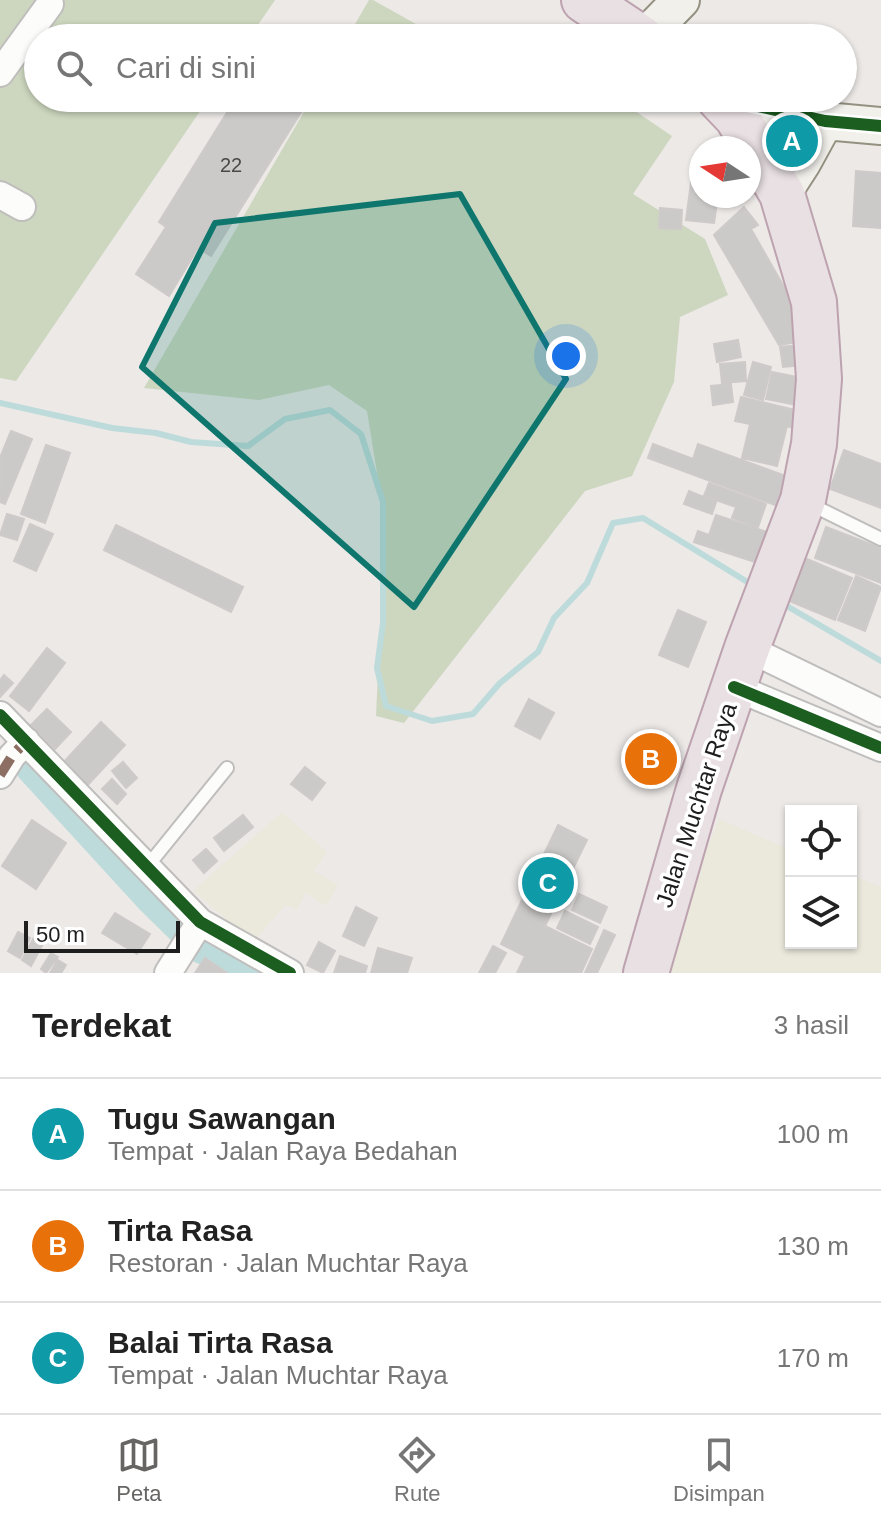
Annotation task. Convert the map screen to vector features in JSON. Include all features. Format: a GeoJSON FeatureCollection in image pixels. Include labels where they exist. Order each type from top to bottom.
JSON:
{"type":"FeatureCollection","features":[{"type":"Feature","properties":{"kind":"highway","name":"Jalan Muchtar Raya"},"geometry":{"type":"LineString","coordinates":[[646,973],[683,840],[746,653],[803,500],[814,444],[819,379],[814,302],[782,194],[733,112]]}},
{"type":"Feature","properties":{"kind":"street"},"geometry":{"type":"LineString","coordinates":[[622,19],[681,0]]}},
{"type":"Feature","properties":{"kind":"street"},"geometry":{"type":"LineString","coordinates":[[36,24],[50,4]]}},
{"type":"Feature","properties":{"kind":"street"},"geometry":{"type":"LineString","coordinates":[[0,73],[24,40]]}},
{"type":"Feature","properties":{"kind":"street"},"geometry":{"type":"LineString","coordinates":[[784,112],[825,121],[881,126]]}},
{"type":"Feature","properties":{"kind":"street"},"geometry":{"type":"LineString","coordinates":[[782,194],[825,121]]}},
{"type":"Feature","properties":{"kind":"street"},"geometry":{"type":"LineString","coordinates":[[746,653],[881,713]]}},
{"type":"Feature","properties":{"kind":"street"},"geometry":{"type":"LineString","coordinates":[[746,653],[881,748]]}},
{"type":"Feature","properties":{"kind":"street"},"geometry":{"type":"LineString","coordinates":[[0,715],[15,754],[146,868],[196,925],[290,973]]}},
{"type":"Feature","properties":{"kind":"street"},"geometry":{"type":"LineString","coordinates":[[170,970],[196,925]]}},
{"type":"Feature","properties":{"kind":"lane"},"geometry":{"type":"LineString","coordinates":[[803,500],[881,539]]}},
{"type":"Feature","properties":{"kind":"lane"},"geometry":{"type":"LineString","coordinates":[[146,868],[227,768]]}},
{"type":"Feature","properties":{"kind":"highlighted area"},"geometry":{"type":"Polygon","coordinates":[[[460,194],[566,379],[414,607],[142,367],[215,223],[460,194]]]}},
{"type":"Feature","properties":{"kind":"shaded area"},"geometry":{"type":"Polygon","coordinates":[[[282,812],[327,852],[314,871],[338,885],[326,906],[306,893],[297,909],[285,905],[253,942],[193,891],[282,812]]]}},
{"type":"Feature","properties":{"kind":"shaded area"},"geometry":{"type":"Polygon","coordinates":[[[719,819],[785,847],[785,949],[857,949],[857,877],[881,887],[881,973],[658,973],[719,819]]]}},
{"type":"Feature","properties":{"kind":"green space"},"geometry":{"type":"Polygon","coordinates":[[[0,0],[275,0],[259,24],[24,24],[24,112],[199,112],[16,381],[0,378],[0,0]]]}},
{"type":"Feature","properties":{"kind":"green space"},"geometry":{"type":"Polygon","coordinates":[[[369,0],[373,0],[416,24],[355,24],[369,0]]]}},
{"type":"Feature","properties":{"kind":"green space"},"geometry":{"type":"Polygon","coordinates":[[[304,112],[637,112],[672,136],[633,194],[705,239],[728,295],[680,317],[674,382],[632,476],[585,491],[404,723],[376,716],[385,522],[367,411],[329,385],[259,400],[144,388],[304,112]]]}},
{"type":"Feature","properties":{"kind":"building"},"geometry":{"type":"Polygon","coordinates":[[[227,112],[301,112],[211,256],[198,248],[169,296],[136,274],[166,227],[159,222],[227,112]]]}},
{"type":"Feature","properties":{"kind":"building"},"geometry":{"type":"Polygon","coordinates":[[[856,171],[881,173],[881,228],[853,226],[856,171]]]}},
{"type":"Feature","properties":{"kind":"building"},"geometry":{"type":"Polygon","coordinates":[[[689,198],[689,208],[716,208],[714,223],[686,220],[689,198]]]}},
{"type":"Feature","properties":{"kind":"building"},"geometry":{"type":"Polygon","coordinates":[[[660,208],[682,210],[681,229],[659,228],[660,208]]]}},
{"type":"Feature","properties":{"kind":"building"},"geometry":{"type":"Polygon","coordinates":[[[745,208],[758,225],[751,229],[792,301],[804,341],[779,345],[714,235],[745,208]]]}},
{"type":"Feature","properties":{"kind":"building"},"geometry":{"type":"Polygon","coordinates":[[[738,340],[741,357],[717,362],[714,344],[738,340]]]}},
{"type":"Feature","properties":{"kind":"building"},"geometry":{"type":"Polygon","coordinates":[[[801,345],[803,365],[783,367],[780,347],[801,345]]]}},
{"type":"Feature","properties":{"kind":"building"},"geometry":{"type":"Polygon","coordinates":[[[745,362],[746,381],[722,383],[720,364],[745,362]]]}},
{"type":"Feature","properties":{"kind":"building"},"geometry":{"type":"Polygon","coordinates":[[[753,362],[771,367],[763,400],[744,395],[753,362]]]}},
{"type":"Feature","properties":{"kind":"building"},"geometry":{"type":"Polygon","coordinates":[[[772,372],[802,378],[797,405],[766,399],[772,372]]]}},
{"type":"Feature","properties":{"kind":"building"},"geometry":{"type":"Polygon","coordinates":[[[731,384],[733,402],[713,405],[711,386],[731,384]]]}},
{"type":"Feature","properties":{"kind":"building"},"geometry":{"type":"Polygon","coordinates":[[[741,397],[799,411],[794,428],[787,426],[777,466],[742,458],[750,424],[735,421],[741,397]]]}},
{"type":"Feature","properties":{"kind":"building"},"geometry":{"type":"Polygon","coordinates":[[[11,431],[32,439],[5,504],[0,502],[0,458],[11,431]]]}},
{"type":"Feature","properties":{"kind":"building"},"geometry":{"type":"Polygon","coordinates":[[[653,444],[693,459],[698,444],[786,476],[775,505],[648,458],[653,444]]]}},
{"type":"Feature","properties":{"kind":"building"},"geometry":{"type":"Polygon","coordinates":[[[46,445],[70,453],[45,523],[21,514],[46,445]]]}},
{"type":"Feature","properties":{"kind":"building"},"geometry":{"type":"Polygon","coordinates":[[[844,450],[881,464],[881,508],[830,489],[844,450]]]}},
{"type":"Feature","properties":{"kind":"building"},"geometry":{"type":"Polygon","coordinates":[[[709,483],[766,504],[758,527],[732,518],[736,507],[704,496],[709,483]]]}},
{"type":"Feature","properties":{"kind":"building"},"geometry":{"type":"Polygon","coordinates":[[[689,491],[716,502],[712,514],[684,504],[689,491]]]}},
{"type":"Feature","properties":{"kind":"building"},"geometry":{"type":"Polygon","coordinates":[[[7,514],[24,519],[17,540],[0,535],[7,514]]]}},
{"type":"Feature","properties":{"kind":"building"},"geometry":{"type":"Polygon","coordinates":[[[716,515],[770,533],[761,564],[694,542],[698,531],[709,535],[716,515]]]}},
{"type":"Feature","properties":{"kind":"building"},"geometry":{"type":"Polygon","coordinates":[[[30,524],[53,534],[36,571],[14,561],[30,524]]]}},
{"type":"Feature","properties":{"kind":"building"},"geometry":{"type":"Polygon","coordinates":[[[116,525],[243,587],[231,612],[104,550],[116,525]]]}},
{"type":"Feature","properties":{"kind":"building"},"geometry":{"type":"Polygon","coordinates":[[[826,527],[881,548],[881,583],[815,558],[826,527]]]}},
{"type":"Feature","properties":{"kind":"building"},"geometry":{"type":"Polygon","coordinates":[[[800,556],[852,578],[835,620],[782,598],[800,556]]]}},
{"type":"Feature","properties":{"kind":"building"},"geometry":{"type":"Polygon","coordinates":[[[856,576],[881,587],[865,631],[838,620],[856,576]]]}},
{"type":"Feature","properties":{"kind":"building"},"geometry":{"type":"Polygon","coordinates":[[[678,610],[706,622],[688,667],[659,655],[678,610]]]}},
{"type":"Feature","properties":{"kind":"building"},"geometry":{"type":"Polygon","coordinates":[[[47,648],[65,663],[29,711],[10,696],[47,648]]]}},
{"type":"Feature","properties":{"kind":"building"},"geometry":{"type":"Polygon","coordinates":[[[4,675],[13,683],[0,697],[0,680],[4,675]]]}},
{"type":"Feature","properties":{"kind":"building"},"geometry":{"type":"Polygon","coordinates":[[[529,699],[554,713],[540,739],[515,726],[529,699]]]}},
{"type":"Feature","properties":{"kind":"building"},"geometry":{"type":"Polygon","coordinates":[[[47,709],[71,732],[55,749],[31,725],[47,709]]]}},
{"type":"Feature","properties":{"kind":"building"},"geometry":{"type":"Polygon","coordinates":[[[101,722],[125,745],[84,789],[60,766],[101,722]]]}},
{"type":"Feature","properties":{"kind":"building"},"geometry":{"type":"Polygon","coordinates":[[[123,762],[137,778],[126,788],[112,771],[123,762]]]}},
{"type":"Feature","properties":{"kind":"building"},"geometry":{"type":"Polygon","coordinates":[[[305,767],[325,783],[312,800],[291,784],[305,767]]]}},
{"type":"Feature","properties":{"kind":"building"},"geometry":{"type":"Polygon","coordinates":[[[112,779],[126,794],[117,804],[102,789],[112,779]]]}},
{"type":"Feature","properties":{"kind":"building"},"geometry":{"type":"Polygon","coordinates":[[[243,815],[253,827],[224,851],[214,838],[243,815]]]}},
{"type":"Feature","properties":{"kind":"building"},"geometry":{"type":"Polygon","coordinates":[[[32,820],[66,843],[36,889],[2,866],[32,820]]]}},
{"type":"Feature","properties":{"kind":"building"},"geometry":{"type":"Polygon","coordinates":[[[558,825],[587,840],[545,926],[592,949],[581,973],[517,973],[525,956],[501,944],[558,825]]]}},
{"type":"Feature","properties":{"kind":"building"},"geometry":{"type":"Polygon","coordinates":[[[206,849],[217,861],[204,873],[193,860],[206,849]]]}},
{"type":"Feature","properties":{"kind":"building"},"geometry":{"type":"Polygon","coordinates":[[[579,894],[607,907],[600,923],[572,910],[579,894]]]}},
{"type":"Feature","properties":{"kind":"building"},"geometry":{"type":"Polygon","coordinates":[[[356,907],[377,918],[364,946],[343,936],[356,907]]]}},
{"type":"Feature","properties":{"kind":"building"},"geometry":{"type":"Polygon","coordinates":[[[565,911],[598,927],[590,944],[557,928],[565,911]]]}},
{"type":"Feature","properties":{"kind":"building"},"geometry":{"type":"Polygon","coordinates":[[[115,913],[150,934],[137,954],[102,933],[115,913]]]}},
{"type":"Feature","properties":{"kind":"building"},"geometry":{"type":"Polygon","coordinates":[[[604,930],[615,935],[597,973],[585,973],[604,930]]]}},
{"type":"Feature","properties":{"kind":"building"},"geometry":{"type":"Polygon","coordinates":[[[18,932],[30,938],[20,958],[8,951],[18,932]]]}},
{"type":"Feature","properties":{"kind":"building"},"geometry":{"type":"Polygon","coordinates":[[[34,937],[44,942],[31,966],[22,960],[34,937]]]}},
{"type":"Feature","properties":{"kind":"building"},"geometry":{"type":"Polygon","coordinates":[[[319,942],[335,951],[323,973],[307,965],[319,942]]]}},
{"type":"Feature","properties":{"kind":"building"},"geometry":{"type":"Polygon","coordinates":[[[493,946],[506,953],[495,973],[479,973],[493,946]]]}},
{"type":"Feature","properties":{"kind":"building"},"geometry":{"type":"Polygon","coordinates":[[[378,948],[412,958],[407,973],[371,973],[378,948]]]}},
{"type":"Feature","properties":{"kind":"building"},"geometry":{"type":"Polygon","coordinates":[[[51,953],[58,957],[46,973],[41,969],[51,953]]]}},
{"type":"Feature","properties":{"kind":"building"},"geometry":{"type":"Polygon","coordinates":[[[340,956],[367,966],[365,973],[334,973],[340,956]]]}},
{"type":"Feature","properties":{"kind":"building"},"geometry":{"type":"Polygon","coordinates":[[[205,958],[227,973],[195,973],[205,958]]]}},
{"type":"Feature","properties":{"kind":"building"},"geometry":{"type":"Polygon","coordinates":[[[58,960],[66,965],[61,973],[50,973],[58,960]]]}},
{"type":"Feature","properties":{"kind":"waterway"},"geometry":{"type":"LineString","coordinates":[[0,403],[191,442],[248,446],[285,419],[330,410],[361,434],[383,502],[383,623],[377,668],[386,706],[432,721],[473,714],[500,683],[538,652],[554,618],[587,583],[613,523],[643,518],[754,586]]}},
{"type":"Feature","properties":{"kind":"waterway"},"geometry":{"type":"LineString","coordinates":[[780,602],[881,661]]}},
{"type":"Feature","properties":{"kind":"waterway"},"geometry":{"type":"LineString","coordinates":[[34,766],[153,896],[203,945],[268,973]]}},
{"type":"Feature","properties":{"kind":"marked path"},"geometry":{"type":"LineString","coordinates":[[0,775],[26,741]]}},
{"type":"Feature","properties":{"kind":"cycle path"},"geometry":{"type":"LineString","coordinates":[[785,112],[825,121],[881,126]]}},
{"type":"Feature","properties":{"kind":"cycle path"},"geometry":{"type":"LineString","coordinates":[[734,687],[881,748]]}},
{"type":"Feature","properties":{"kind":"cycle path"},"geometry":{"type":"LineString","coordinates":[[0,715],[200,922],[290,973]]}},
{"type":"Feature","properties":{"kind":"place","name":"Tugu Sawangan"},"geometry":{"type":"Point","coordinates":[792,141]}},
{"type":"Feature","properties":{"kind":"place","name":"Tirta Rasa"},"geometry":{"type":"Point","coordinates":[651,759]}},
{"type":"Feature","properties":{"kind":"place","name":"Balai Tirta Rasa"},"geometry":{"type":"Point","coordinates":[548,883]}}]}
